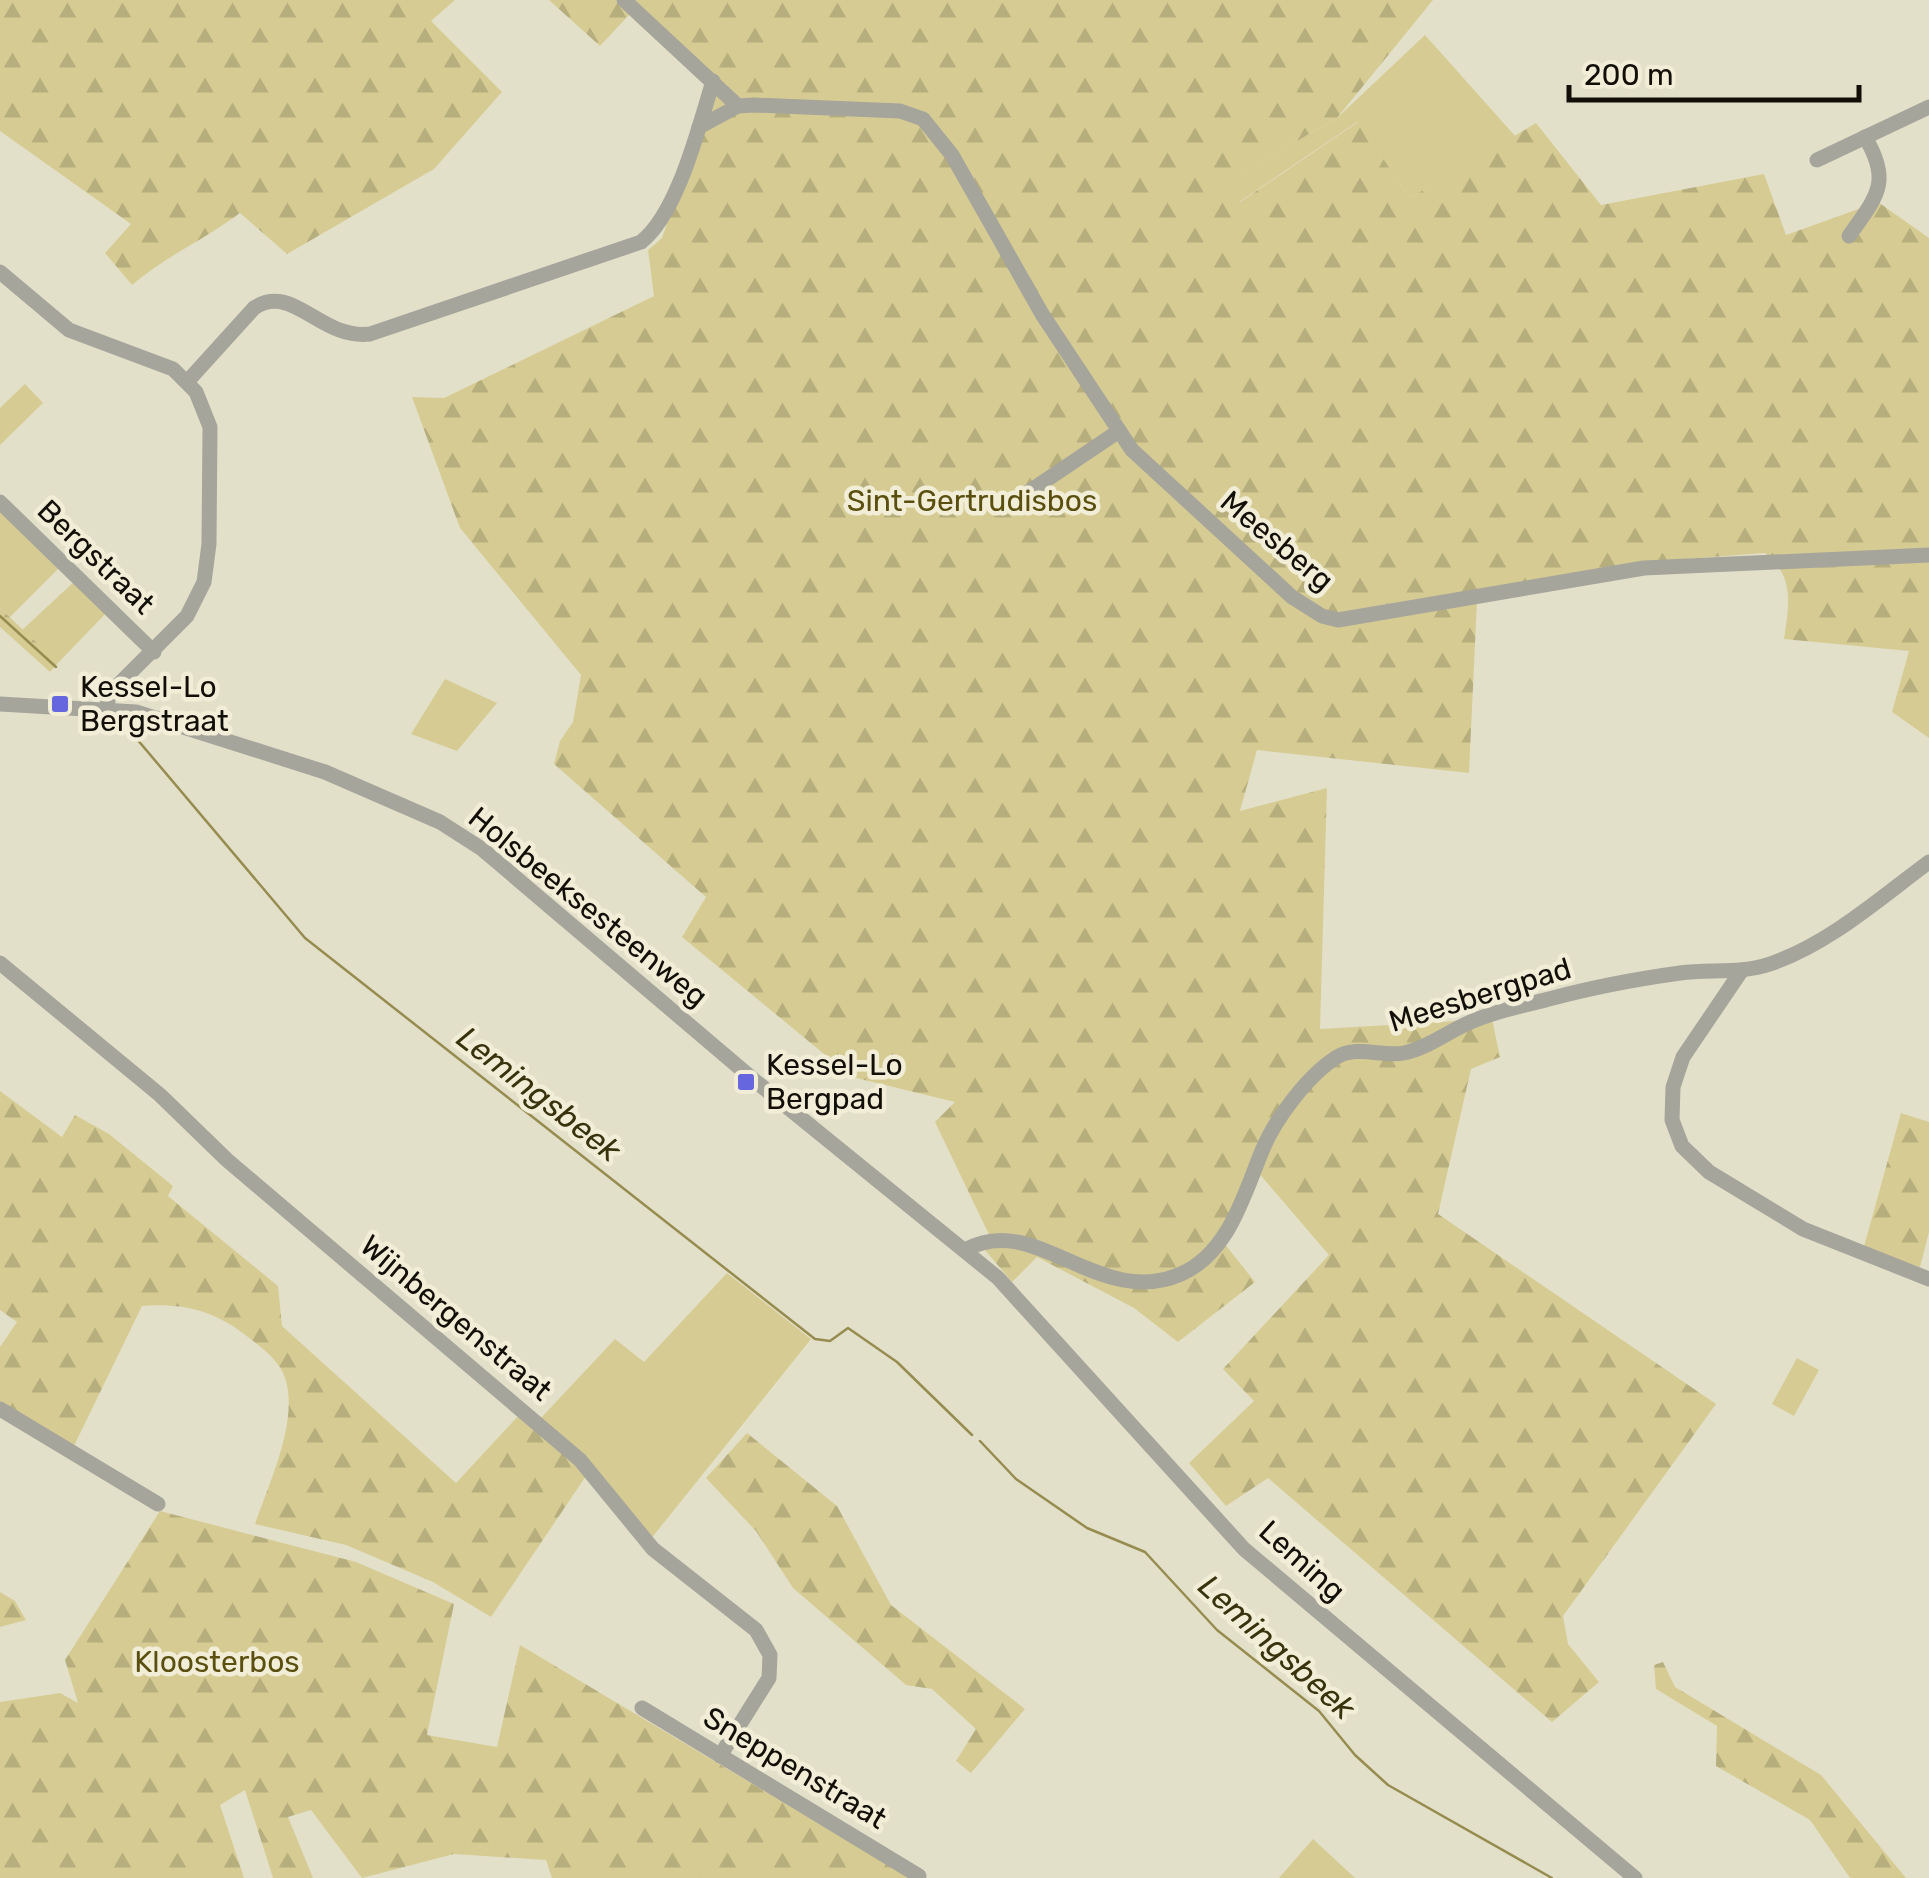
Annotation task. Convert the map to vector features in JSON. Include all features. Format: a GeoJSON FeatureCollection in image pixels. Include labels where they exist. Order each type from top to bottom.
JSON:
{"type":"FeatureCollection","features":[{"type":"Feature","properties":{"kind":"street"},"geometry":{"type":"LineString","coordinates":[[624,0],[738,106],[699,127]]}},
{"type":"Feature","properties":{"kind":"street"},"geometry":{"type":"LineString","coordinates":[[0,272],[69,330],[160,362],[187,382],[254,308],[267,301],[290,303],[339,333],[375,334],[641,242],[658,226],[714,81]]}},
{"type":"Feature","properties":{"kind":"street","name":"Meesberg"},"geometry":{"type":"LineString","coordinates":[[738,106],[807,105],[911,114],[936,132],[964,173],[1042,314],[1146,465],[1292,597],[1322,616],[1338,620],[1644,568],[1929,555]]}},
{"type":"Feature","properties":{"kind":"street"},"geometry":{"type":"LineString","coordinates":[[1817,160],[1929,107]]}},
{"type":"Feature","properties":{"kind":"street"},"geometry":{"type":"LineString","coordinates":[[1849,236],[1880,186],[1879,159],[1865,136]]}},
{"type":"Feature","properties":{"kind":"street","name":"Bergstraat"},"geometry":{"type":"LineString","coordinates":[[107,707],[109,694],[154,652],[197,599],[209,544],[213,444],[205,409],[187,382]]}},
{"type":"Feature","properties":{"kind":"street"},"geometry":{"type":"LineString","coordinates":[[1021,497],[1120,432]]}},
{"type":"Feature","properties":{"kind":"street","name":"Bergstraat"},"geometry":{"type":"LineString","coordinates":[[0,502],[154,652]]}},
{"type":"Feature","properties":{"kind":"street","name":"Holsbeeksesteenweg"},"geometry":{"type":"LineString","coordinates":[[0,704],[107,707],[136,712],[325,772],[462,834],[965,1250]]}},
{"type":"Feature","properties":{"kind":"street","name":"Meesbergpad"},"geometry":{"type":"LineString","coordinates":[[965,1250],[979,1242],[1017,1239],[1067,1264],[1110,1276],[1151,1281],[1182,1274],[1217,1242],[1247,1196],[1271,1132],[1321,1070],[1347,1052],[1404,1053],[1469,1022],[1582,990],[1679,973],[1742,970],[1804,948],[1929,862]]}},
{"type":"Feature","properties":{"kind":"street","name":"Wijnbergenstraat"},"geometry":{"type":"LineString","coordinates":[[0,963],[160,1095],[227,1160],[580,1460],[653,1549],[756,1630],[770,1655],[769,1678],[720,1756]]}},
{"type":"Feature","properties":{"kind":"street"},"geometry":{"type":"LineString","coordinates":[[1742,970],[1683,1057],[1673,1087],[1672,1120],[1682,1146],[1709,1172],[1803,1229],[1929,1278]]}},
{"type":"Feature","properties":{"kind":"street","name":"Leming"},"geometry":{"type":"LineString","coordinates":[[965,1250],[998,1278],[1098,1384],[1254,1558],[1635,1878]]}},
{"type":"Feature","properties":{"kind":"street"},"geometry":{"type":"LineString","coordinates":[[0,1409],[158,1504]]}},
{"type":"Feature","properties":{"kind":"street","name":"Sneppenstraat"},"geometry":{"type":"LineString","coordinates":[[642,1708],[919,1876]]}},
{"type":"Feature","properties":{"kind":"green space"},"geometry":{"type":"Polygon","coordinates":[[[0,0],[455,0],[431,21],[502,92],[434,169],[287,254],[240,213],[132,285],[105,253],[131,224],[0,131],[0,0]]]}},
{"type":"Feature","properties":{"kind":"green space","name":"Sint-Gertrudisbos"},"geometry":{"type":"Polygon","coordinates":[[[549,0],[1433,0],[1337,118],[1212,190],[1240,202],[1358,122],[1410,198],[1536,123],[1601,205],[1764,174],[1786,235],[1878,202],[1929,238],[1929,738],[1892,712],[1909,651],[1784,639],[1786,582],[1765,553],[1633,563],[1477,601],[1469,773],[1257,750],[1240,811],[1327,788],[1320,1029],[1492,1019],[1500,1057],[1471,1069],[1438,1214],[1716,1404],[1563,1616],[1568,1644],[1599,1682],[1552,1722],[1268,1478],[1226,1506],[1189,1463],[1254,1401],[1223,1369],[1329,1255],[1250,1163],[1220,1238],[1255,1282],[1178,1342],[1134,1308],[1037,1257],[1012,1282],[985,1250],[994,1245],[935,1122],[955,1102],[852,1077],[682,937],[706,897],[554,764],[560,741],[573,722],[581,675],[460,528],[412,397],[444,398],[654,296],[648,250],[662,238],[713,91],[629,15],[600,46],[549,0]]]}},
{"type":"Feature","properties":{"kind":"green space"},"geometry":{"type":"Polygon","coordinates":[[[1425,35],[1516,137],[1410,198],[1357,122],[1239,202],[1211,190],[1337,118],[1425,35]]]}},
{"type":"Feature","properties":{"kind":"green space"},"geometry":{"type":"Polygon","coordinates":[[[25,384],[43,403],[0,445],[0,408],[25,384]]]}},
{"type":"Feature","properties":{"kind":"green space"},"geometry":{"type":"Polygon","coordinates":[[[0,505],[61,566],[10,617],[0,608],[0,505]]]}},
{"type":"Feature","properties":{"kind":"green space"},"geometry":{"type":"Polygon","coordinates":[[[76,580],[109,610],[58,663],[21,631],[76,580]]]}},
{"type":"Feature","properties":{"kind":"green space"},"geometry":{"type":"Polygon","coordinates":[[[0,608],[58,663],[50,672],[0,627],[0,608]]]}},
{"type":"Feature","properties":{"kind":"green space"},"geometry":{"type":"Polygon","coordinates":[[[445,679],[497,703],[457,751],[411,734],[445,679]]]}},
{"type":"Feature","properties":{"kind":"green space"},"geometry":{"type":"Polygon","coordinates":[[[0,1091],[62,1137],[75,1115],[109,1134],[173,1186],[168,1196],[278,1286],[282,1326],[456,1483],[521,1413],[588,1473],[491,1617],[433,1582],[346,1545],[255,1524],[281,1449],[289,1409],[288,1390],[280,1367],[271,1356],[232,1326],[208,1314],[183,1307],[142,1306],[73,1448],[0,1403],[0,1347],[17,1322],[0,1310],[0,1091]]]}},
{"type":"Feature","properties":{"kind":"green space"},"geometry":{"type":"Polygon","coordinates":[[[1901,1113],[1929,1122],[1929,1232],[1920,1267],[1863,1250],[1901,1113]]]}},
{"type":"Feature","properties":{"kind":"green space"},"geometry":{"type":"Polygon","coordinates":[[[727,1273],[811,1339],[650,1540],[540,1419],[615,1339],[644,1362],[727,1273]]]}},
{"type":"Feature","properties":{"kind":"green space"},"geometry":{"type":"Polygon","coordinates":[[[1797,1358],[1819,1370],[1794,1416],[1772,1404],[1797,1358]]]}},
{"type":"Feature","properties":{"kind":"green space"},"geometry":{"type":"Polygon","coordinates":[[[747,1433],[837,1506],[891,1605],[1025,1709],[971,1773],[956,1761],[976,1729],[932,1689],[906,1685],[793,1588],[756,1531],[706,1478],[747,1433]]]}},
{"type":"Feature","properties":{"kind":"green space","name":"Kloosterbos"},"geometry":{"type":"Polygon","coordinates":[[[160,1511],[356,1562],[454,1604],[427,1735],[497,1747],[520,1645],[910,1878],[552,1878],[546,1860],[454,1854],[362,1878],[311,1810],[288,1817],[313,1878],[273,1878],[245,1790],[220,1805],[244,1878],[0,1878],[0,1702],[60,1693],[78,1703],[65,1660],[160,1511]]]}},
{"type":"Feature","properties":{"kind":"green space"},"geometry":{"type":"Polygon","coordinates":[[[0,1592],[15,1601],[26,1620],[0,1627],[0,1592]]]}},
{"type":"Feature","properties":{"kind":"green space"},"geometry":{"type":"Polygon","coordinates":[[[1663,1662],[1675,1687],[1821,1775],[1906,1878],[1850,1878],[1810,1820],[1716,1766],[1717,1726],[1656,1689],[1654,1665],[1663,1662]]]}},
{"type":"Feature","properties":{"kind":"green space"},"geometry":{"type":"Polygon","coordinates":[[[1313,1839],[1355,1878],[1279,1878],[1313,1839]]]}},
{"type":"Feature","properties":{"kind":"waterway","name":"Lemingsbeek"},"geometry":{"type":"LineString","coordinates":[[0,616],[56,667]]}},
{"type":"Feature","properties":{"kind":"waterway","name":"Lemingsbeek"},"geometry":{"type":"LineString","coordinates":[[120,719],[305,938],[815,1339],[830,1341],[848,1328],[897,1362],[972,1435]]}},
{"type":"Feature","properties":{"kind":"waterway","name":"Lemingsbeek"},"geometry":{"type":"LineString","coordinates":[[980,1441],[1016,1479],[1087,1528],[1145,1552],[1217,1630],[1319,1711],[1355,1755],[1388,1785],[1552,1878]]}},
{"type":"Feature","properties":{"kind":"place","name":"Kessel-Lo Bergstraat"},"geometry":{"type":"Point","coordinates":[60,704]}},
{"type":"Feature","properties":{"kind":"place","name":"Kessel-Lo Bergpad"},"geometry":{"type":"Point","coordinates":[746,1082]}}]}
